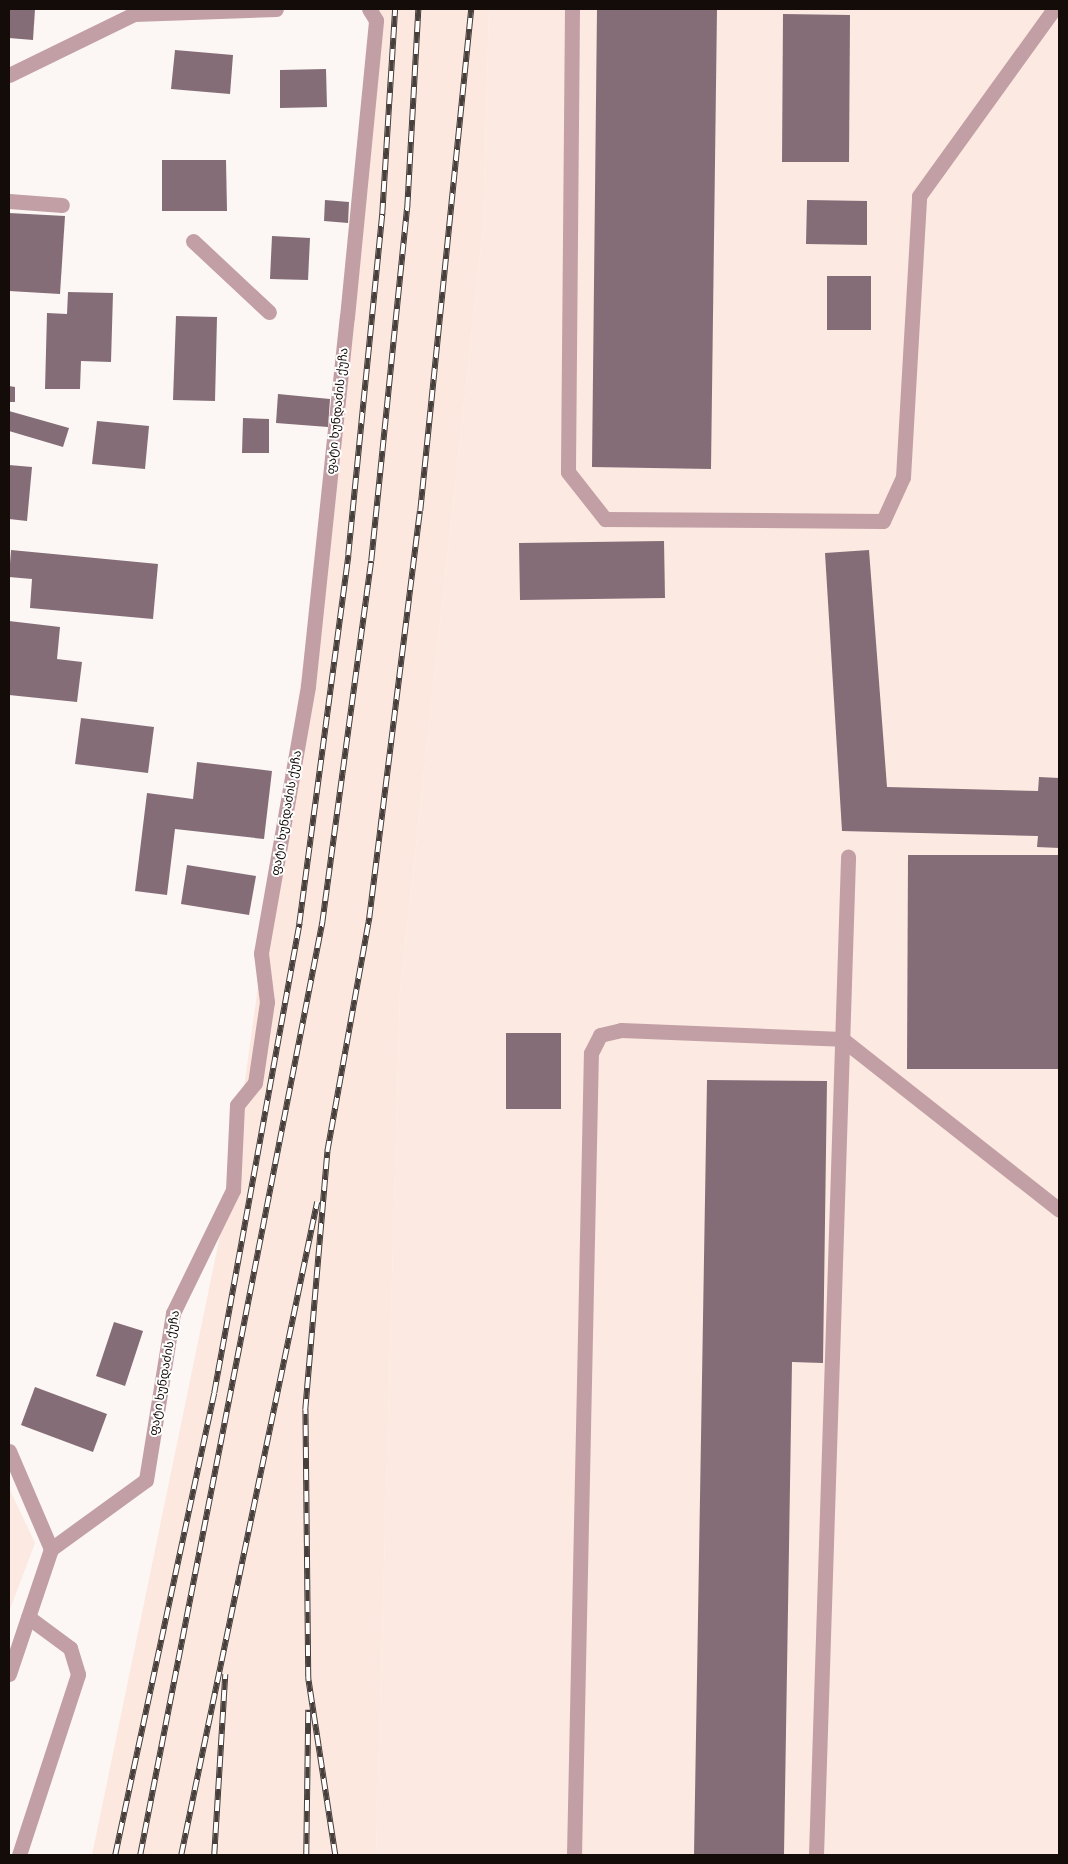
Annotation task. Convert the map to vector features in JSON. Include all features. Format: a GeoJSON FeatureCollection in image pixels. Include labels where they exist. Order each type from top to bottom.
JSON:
{"type":"FeatureCollection","features":[{"type":"Feature","properties":{"kind":"street"},"geometry":{"type":"LineString","coordinates":[[9,75],[134,14],[276,9]]}},
{"type":"Feature","properties":{"kind":"street","name":"ფატი ხუნდაძის ქუჩა"},"geometry":{"type":"LineString","coordinates":[[51,1549],[146,1480],[173,1312],[233,1190],[237,1105],[255,1083],[267,1002],[261,952],[308,686],[376,20],[369,9]]}},
{"type":"Feature","properties":{"kind":"street"},"geometry":{"type":"LineString","coordinates":[[572,9],[568,472],[604,519],[883,521],[903,477],[918,196],[1054,9]]}},
{"type":"Feature","properties":{"kind":"street"},"geometry":{"type":"LineString","coordinates":[[9,201],[62,205]]}},
{"type":"Feature","properties":{"kind":"street"},"geometry":{"type":"LineString","coordinates":[[193,241],[269,312]]}},
{"type":"Feature","properties":{"kind":"street"},"geometry":{"type":"LineString","coordinates":[[816,1855],[848,857]]}},
{"type":"Feature","properties":{"kind":"street"},"geometry":{"type":"LineString","coordinates":[[574,1855],[591,1053],[600,1035],[621,1030],[842,1039],[1059,1210]]}},
{"type":"Feature","properties":{"kind":"street"},"geometry":{"type":"LineString","coordinates":[[9,1451],[51,1549],[9,1674]]}},
{"type":"Feature","properties":{"kind":"street"},"geometry":{"type":"LineString","coordinates":[[19,1855],[78,1674],[70,1648],[28,1617]]}},
{"type":"Feature","properties":{"kind":"shaded area"},"geometry":{"type":"Polygon","coordinates":[[[370,9],[489,9],[483,228],[400,992],[376,1855],[92,1855],[230,1187],[308,629],[359,218],[370,9]]]}},
{"type":"Feature","properties":{"kind":"shaded area"},"geometry":{"type":"Polygon","coordinates":[[[489,9],[1059,9],[1059,1855],[376,1855],[400,992],[483,228],[489,9]]]}},
{"type":"Feature","properties":{"kind":"shaded area"},"geometry":{"type":"Polygon","coordinates":[[[9,1488],[35,1543],[9,1612],[9,1488]]]}},
{"type":"Feature","properties":{"kind":"building"},"geometry":{"type":"Polygon","coordinates":[[[9,9],[35,9],[33,40],[9,38],[9,9]]]}},
{"type":"Feature","properties":{"kind":"building"},"geometry":{"type":"Polygon","coordinates":[[[597,9],[717,9],[711,469],[592,467],[597,9]]]}},
{"type":"Feature","properties":{"kind":"building"},"geometry":{"type":"Polygon","coordinates":[[[783,14],[850,15],[849,162],[782,162],[783,14]]]}},
{"type":"Feature","properties":{"kind":"building"},"geometry":{"type":"Polygon","coordinates":[[[175,50],[233,55],[230,94],[171,89],[175,50]]]}},
{"type":"Feature","properties":{"kind":"building"},"geometry":{"type":"Polygon","coordinates":[[[326,69],[327,107],[280,108],[280,70],[326,69]]]}},
{"type":"Feature","properties":{"kind":"building"},"geometry":{"type":"Polygon","coordinates":[[[162,160],[226,160],[227,211],[162,211],[162,160]]]}},
{"type":"Feature","properties":{"kind":"building"},"geometry":{"type":"Polygon","coordinates":[[[325,200],[349,202],[348,223],[324,221],[325,200]]]}},
{"type":"Feature","properties":{"kind":"building"},"geometry":{"type":"Polygon","coordinates":[[[807,200],[867,201],[867,245],[806,244],[807,200]]]}},
{"type":"Feature","properties":{"kind":"building"},"geometry":{"type":"Polygon","coordinates":[[[9,213],[65,216],[60,294],[9,291],[9,213]]]}},
{"type":"Feature","properties":{"kind":"building"},"geometry":{"type":"Polygon","coordinates":[[[272,236],[310,238],[308,280],[270,279],[272,236]]]}},
{"type":"Feature","properties":{"kind":"building"},"geometry":{"type":"Polygon","coordinates":[[[827,276],[871,276],[871,330],[827,330],[827,276]]]}},
{"type":"Feature","properties":{"kind":"building"},"geometry":{"type":"Polygon","coordinates":[[[68,292],[113,293],[111,362],[81,361],[80,389],[45,389],[47,313],[67,314],[68,292]]]}},
{"type":"Feature","properties":{"kind":"building"},"geometry":{"type":"Polygon","coordinates":[[[176,316],[217,317],[215,401],[173,400],[176,316]]]}},
{"type":"Feature","properties":{"kind":"building"},"geometry":{"type":"Polygon","coordinates":[[[9,386],[15,387],[15,402],[9,402],[9,386]]]}},
{"type":"Feature","properties":{"kind":"building"},"geometry":{"type":"Polygon","coordinates":[[[278,394],[330,399],[328,427],[276,423],[278,394]]]}},
{"type":"Feature","properties":{"kind":"building"},"geometry":{"type":"Polygon","coordinates":[[[9,411],[69,428],[63,447],[9,431],[9,411]]]}},
{"type":"Feature","properties":{"kind":"building"},"geometry":{"type":"Polygon","coordinates":[[[243,418],[269,419],[269,453],[242,453],[243,418]]]}},
{"type":"Feature","properties":{"kind":"building"},"geometry":{"type":"Polygon","coordinates":[[[97,421],[149,426],[145,469],[92,464],[97,421]]]}},
{"type":"Feature","properties":{"kind":"building"},"geometry":{"type":"Polygon","coordinates":[[[9,465],[32,467],[27,521],[9,519],[9,465]]]}},
{"type":"Feature","properties":{"kind":"building"},"geometry":{"type":"Polygon","coordinates":[[[664,541],[665,598],[520,600],[519,543],[664,541]]]}},
{"type":"Feature","properties":{"kind":"building"},"geometry":{"type":"Polygon","coordinates":[[[11,550],[158,564],[153,619],[30,608],[32,579],[9,577],[11,550]]]}},
{"type":"Feature","properties":{"kind":"building"},"geometry":{"type":"Polygon","coordinates":[[[869,550],[887,787],[1038,791],[1039,777],[1059,778],[1059,848],[1037,847],[1038,836],[842,831],[825,553],[869,550]]]}},
{"type":"Feature","properties":{"kind":"building"},"geometry":{"type":"Polygon","coordinates":[[[9,621],[60,627],[57,659],[82,662],[77,702],[9,695],[9,621]]]}},
{"type":"Feature","properties":{"kind":"building"},"geometry":{"type":"Polygon","coordinates":[[[81,718],[154,727],[148,773],[75,764],[81,718]]]}},
{"type":"Feature","properties":{"kind":"building"},"geometry":{"type":"Polygon","coordinates":[[[197,762],[272,771],[264,839],[175,829],[167,895],[135,891],[147,793],[193,799],[197,762]]]}},
{"type":"Feature","properties":{"kind":"building"},"geometry":{"type":"Polygon","coordinates":[[[908,855],[1059,855],[1059,1069],[907,1069],[908,855]]]}},
{"type":"Feature","properties":{"kind":"building"},"geometry":{"type":"Polygon","coordinates":[[[187,865],[256,876],[249,915],[181,904],[187,865]]]}},
{"type":"Feature","properties":{"kind":"building"},"geometry":{"type":"Polygon","coordinates":[[[506,1033],[561,1033],[561,1109],[506,1109],[506,1033]]]}},
{"type":"Feature","properties":{"kind":"building"},"geometry":{"type":"Polygon","coordinates":[[[707,1080],[827,1081],[823,1363],[792,1362],[784,1855],[694,1855],[707,1080]]]}},
{"type":"Feature","properties":{"kind":"building"},"geometry":{"type":"Polygon","coordinates":[[[114,1322],[143,1331],[125,1386],[96,1376],[114,1322]]]}},
{"type":"Feature","properties":{"kind":"building"},"geometry":{"type":"Polygon","coordinates":[[[35,1387],[107,1414],[93,1452],[21,1425],[35,1387]]]}},
{"type":"Feature","properties":{"kind":"railway"},"geometry":{"type":"LineString","coordinates":[[115,1855],[214,1393],[299,924],[348,555],[382,214],[395,9]]}},
{"type":"Feature","properties":{"kind":"railway"},"geometry":{"type":"LineString","coordinates":[[140,1855],[322,923],[371,561],[407,208],[418,9]]}},
{"type":"Feature","properties":{"kind":"railway"},"geometry":{"type":"LineString","coordinates":[[335,1855],[308,1678],[305,1410],[327,1152],[369,918],[420,511],[471,9]]}},
{"type":"Feature","properties":{"kind":"railway"},"geometry":{"type":"LineString","coordinates":[[181,1855],[317,1202]]}},
{"type":"Feature","properties":{"kind":"railway"},"geometry":{"type":"LineString","coordinates":[[214,1855],[225,1674]]}},
{"type":"Feature","properties":{"kind":"railway"},"geometry":{"type":"LineString","coordinates":[[306,1855],[308,1710]]}}]}
